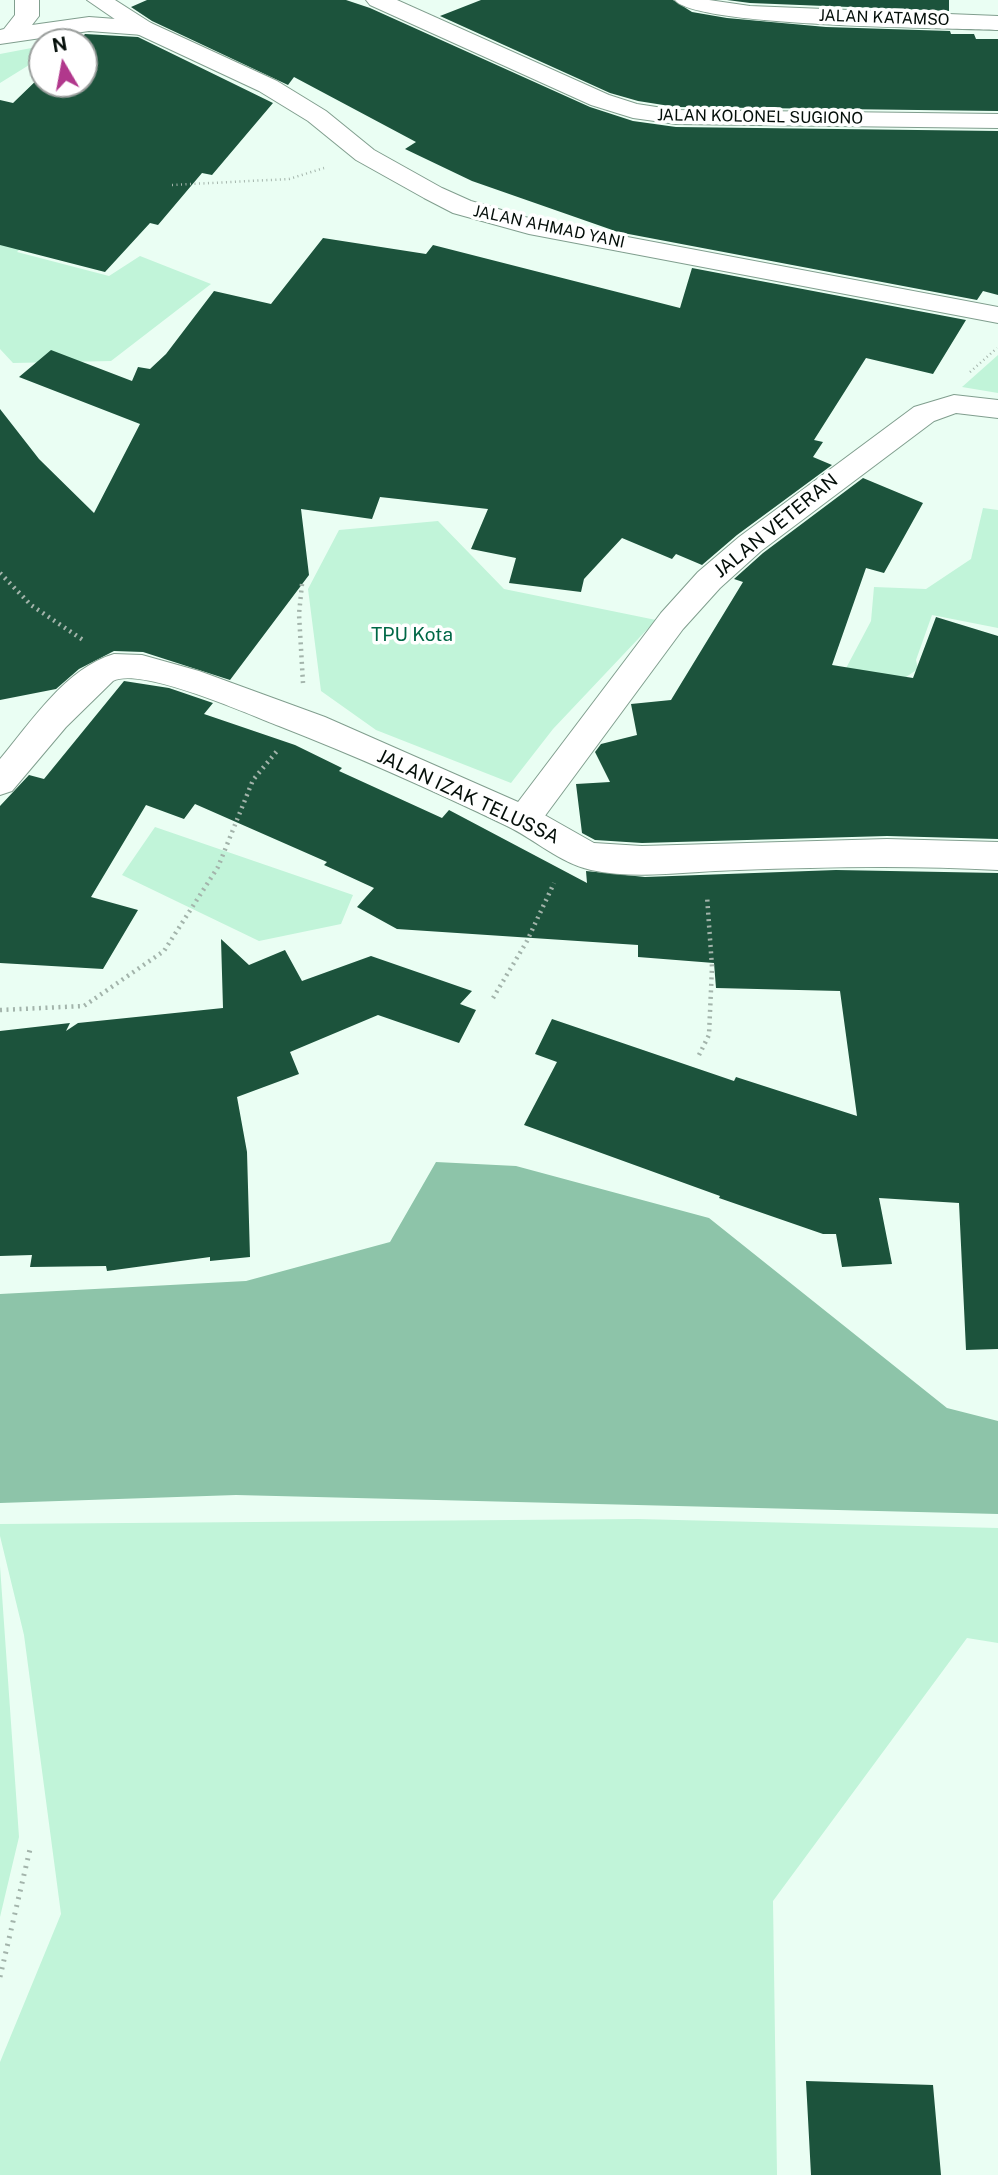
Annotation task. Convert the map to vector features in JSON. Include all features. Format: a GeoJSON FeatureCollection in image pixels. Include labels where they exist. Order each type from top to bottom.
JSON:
{"type":"FeatureCollection","features":[{"type":"Feature","properties":{"kind":"main road"},"geometry":{"type":"LineString","coordinates":[[7,36],[27,16],[27,0]]}},
{"type":"Feature","properties":{"kind":"main road"},"geometry":{"type":"LineString","coordinates":[[99,0],[143,28]]}},
{"type":"Feature","properties":{"kind":"main road","name":"JALAN KOLONEL SUGIONO"},"geometry":{"type":"LineString","coordinates":[[378,0],[600,100],[633,111],[676,117],[998,121]]}},
{"type":"Feature","properties":{"kind":"main road","name":"JALAN KATAMSO"},"geometry":{"type":"LineString","coordinates":[[687,0],[707,7],[750,13],[998,23]]}},
{"type":"Feature","properties":{"kind":"main road"},"geometry":{"type":"LineString","coordinates":[[7,36],[89,24],[143,28]]}},
{"type":"Feature","properties":{"kind":"main road","name":"JALAN AHMAD YANI"},"geometry":{"type":"LineString","coordinates":[[143,28],[268,86],[317,116],[365,155],[443,198],[488,216],[998,314]]}},
{"type":"Feature","properties":{"kind":"main road","name":"JALAN VETERAN"},"geometry":{"type":"LineString","coordinates":[[524,819],[671,621],[709,580],[750,544],[924,414],[954,404],[998,409]]}},
{"type":"Feature","properties":{"kind":"main road"},"geometry":{"type":"LineString","coordinates":[[0,782],[39,735],[79,694],[106,670],[119,664]]}},
{"type":"Feature","properties":{"kind":"main road","name":"JALAN IZAK TELUSSA"},"geometry":{"type":"LineString","coordinates":[[119,664],[167,673],[303,722],[524,819],[583,854],[639,859],[903,852],[998,856]]}},
{"type":"Feature","properties":{"kind":"path"},"geometry":{"type":"LineString","coordinates":[[172,185],[289,179],[365,155]]}},
{"type":"Feature","properties":{"kind":"path"},"geometry":{"type":"LineString","coordinates":[[0,573],[32,605],[119,664]]}},
{"type":"Feature","properties":{"kind":"path"},"geometry":{"type":"LineString","coordinates":[[0,1010],[85,1006],[164,951],[218,867],[253,780],[303,722],[299,614],[302,584]]}},
{"type":"Feature","properties":{"kind":"path"},"geometry":{"type":"LineString","coordinates":[[493,998],[527,941],[549,892],[566,863],[583,854]]}},
{"type":"Feature","properties":{"kind":"path"},"geometry":{"type":"LineString","coordinates":[[699,1055],[709,1035],[712,967],[703,857]]}},
{"type":"Feature","properties":{"kind":"path"},"geometry":{"type":"LineString","coordinates":[[0,1977],[31,1845]]}},
{"type":"Feature","properties":{"kind":"green space"},"geometry":{"type":"Polygon","coordinates":[[[28,49],[28,66],[0,83],[0,54],[28,49]]]}},
{"type":"Feature","properties":{"kind":"green space"},"geometry":{"type":"Polygon","coordinates":[[[0,201],[61,207],[17,252],[109,276],[140,256],[211,284],[111,361],[13,363],[0,349],[0,201]]]}},
{"type":"Feature","properties":{"kind":"green space"},"geometry":{"type":"Polygon","coordinates":[[[998,355],[998,393],[962,387],[998,355]]]}},
{"type":"Feature","properties":{"kind":"green space"},"geometry":{"type":"Polygon","coordinates":[[[983,508],[998,510],[998,628],[932,615],[916,660],[918,669],[906,677],[835,689],[871,621],[874,587],[926,589],[971,559],[983,508]]]}},
{"type":"Feature","properties":{"kind":"green space","name":"TPU Kota"},"geometry":{"type":"Polygon","coordinates":[[[438,521],[504,589],[656,620],[553,729],[511,783],[376,730],[321,691],[308,589],[339,530],[438,521]]]}},
{"type":"Feature","properties":{"kind":"green space"},"geometry":{"type":"Polygon","coordinates":[[[155,827],[353,895],[341,924],[259,941],[122,875],[155,827]]]}},
{"type":"Feature","properties":{"kind":"green space"},"geometry":{"type":"Polygon","coordinates":[[[638,1519],[998,1528],[998,1643],[967,1638],[773,1901],[777,2175],[0,2175],[0,2062],[61,1914],[24,1635],[0,1536],[0,1524],[638,1519]]]}},
{"type":"Feature","properties":{"kind":"green space"},"geometry":{"type":"Polygon","coordinates":[[[0,1566],[19,1837],[0,1917],[0,1566]]]}},
{"type":"Feature","properties":{"kind":"shaded area"},"geometry":{"type":"Polygon","coordinates":[[[436,1162],[516,1166],[709,1218],[947,1408],[998,1421],[998,1514],[236,1495],[0,1503],[0,1294],[246,1281],[390,1242],[436,1162]]]}},
{"type":"Feature","properties":{"kind":"building"},"geometry":{"type":"Polygon","coordinates":[[[147,0],[346,0],[370,8],[590,107],[633,121],[676,127],[998,131],[998,295],[983,291],[977,300],[618,232],[472,181],[405,149],[416,142],[294,77],[288,85],[152,21],[131,7],[147,0]]]}},
{"type":"Feature","properties":{"kind":"building"},"geometry":{"type":"Polygon","coordinates":[[[481,0],[673,0],[692,12],[727,18],[826,27],[950,31],[951,34],[974,34],[976,39],[998,39],[998,111],[676,107],[638,101],[610,93],[440,16],[481,0]]]}},
{"type":"Feature","properties":{"kind":"building"},"geometry":{"type":"Polygon","coordinates":[[[727,0],[949,0],[949,11],[750,3],[727,0]]]}},
{"type":"Feature","properties":{"kind":"building"},"geometry":{"type":"Polygon","coordinates":[[[98,35],[138,37],[273,103],[212,175],[202,173],[158,225],[150,223],[105,272],[0,245],[0,100],[13,103],[28,89],[28,98],[98,98],[98,35]]]}},
{"type":"Feature","properties":{"kind":"building"},"geometry":{"type":"Polygon","coordinates":[[[323,238],[426,254],[433,245],[680,308],[692,268],[966,320],[933,374],[866,358],[814,440],[823,442],[813,457],[832,465],[737,535],[702,565],[676,554],[672,559],[622,538],[584,579],[581,592],[509,583],[516,558],[471,549],[488,509],[380,497],[372,519],[301,509],[309,575],[230,680],[143,652],[114,651],[79,669],[56,689],[0,700],[0,409],[39,459],[94,513],[140,424],[19,377],[51,350],[132,381],[138,367],[150,369],[166,354],[214,291],[271,304],[323,238]]]}},
{"type":"Feature","properties":{"kind":"building"},"geometry":{"type":"Polygon","coordinates":[[[863,478],[923,503],[884,573],[866,568],[832,665],[913,678],[936,617],[998,636],[998,839],[887,836],[642,843],[595,840],[582,833],[576,784],[610,782],[595,752],[601,744],[637,735],[631,704],[671,700],[743,582],[734,579],[763,553],[863,478]]]}},
{"type":"Feature","properties":{"kind":"building"},"geometry":{"type":"Polygon","coordinates":[[[124,681],[169,688],[213,703],[204,714],[295,745],[342,768],[339,771],[442,818],[449,810],[587,883],[586,871],[645,877],[836,870],[998,873],[998,1349],[966,1350],[959,1203],[879,1198],[892,1264],[842,1267],[836,1234],[823,1234],[719,1198],[720,1196],[524,1125],[557,1062],[535,1054],[552,1019],[734,1081],[736,1077],[857,1116],[840,991],[716,988],[714,963],[638,957],[638,945],[397,929],[357,907],[374,888],[324,865],[327,862],[195,804],[184,819],[146,805],[91,897],[138,910],[103,969],[0,963],[0,806],[29,775],[44,779],[124,681]]]}},
{"type":"Feature","properties":{"kind":"building"},"geometry":{"type":"Polygon","coordinates":[[[221,939],[249,965],[285,950],[302,981],[371,956],[472,991],[460,1004],[476,1010],[459,1043],[378,1015],[290,1052],[299,1074],[237,1097],[247,1152],[250,1257],[210,1261],[210,1257],[107,1271],[106,1266],[30,1267],[32,1255],[0,1256],[0,1031],[70,1023],[66,1031],[78,1023],[223,1008],[221,939]]]}},
{"type":"Feature","properties":{"kind":"building"},"geometry":{"type":"Polygon","coordinates":[[[806,2081],[933,2085],[941,2175],[811,2175],[806,2081]]]}}]}
